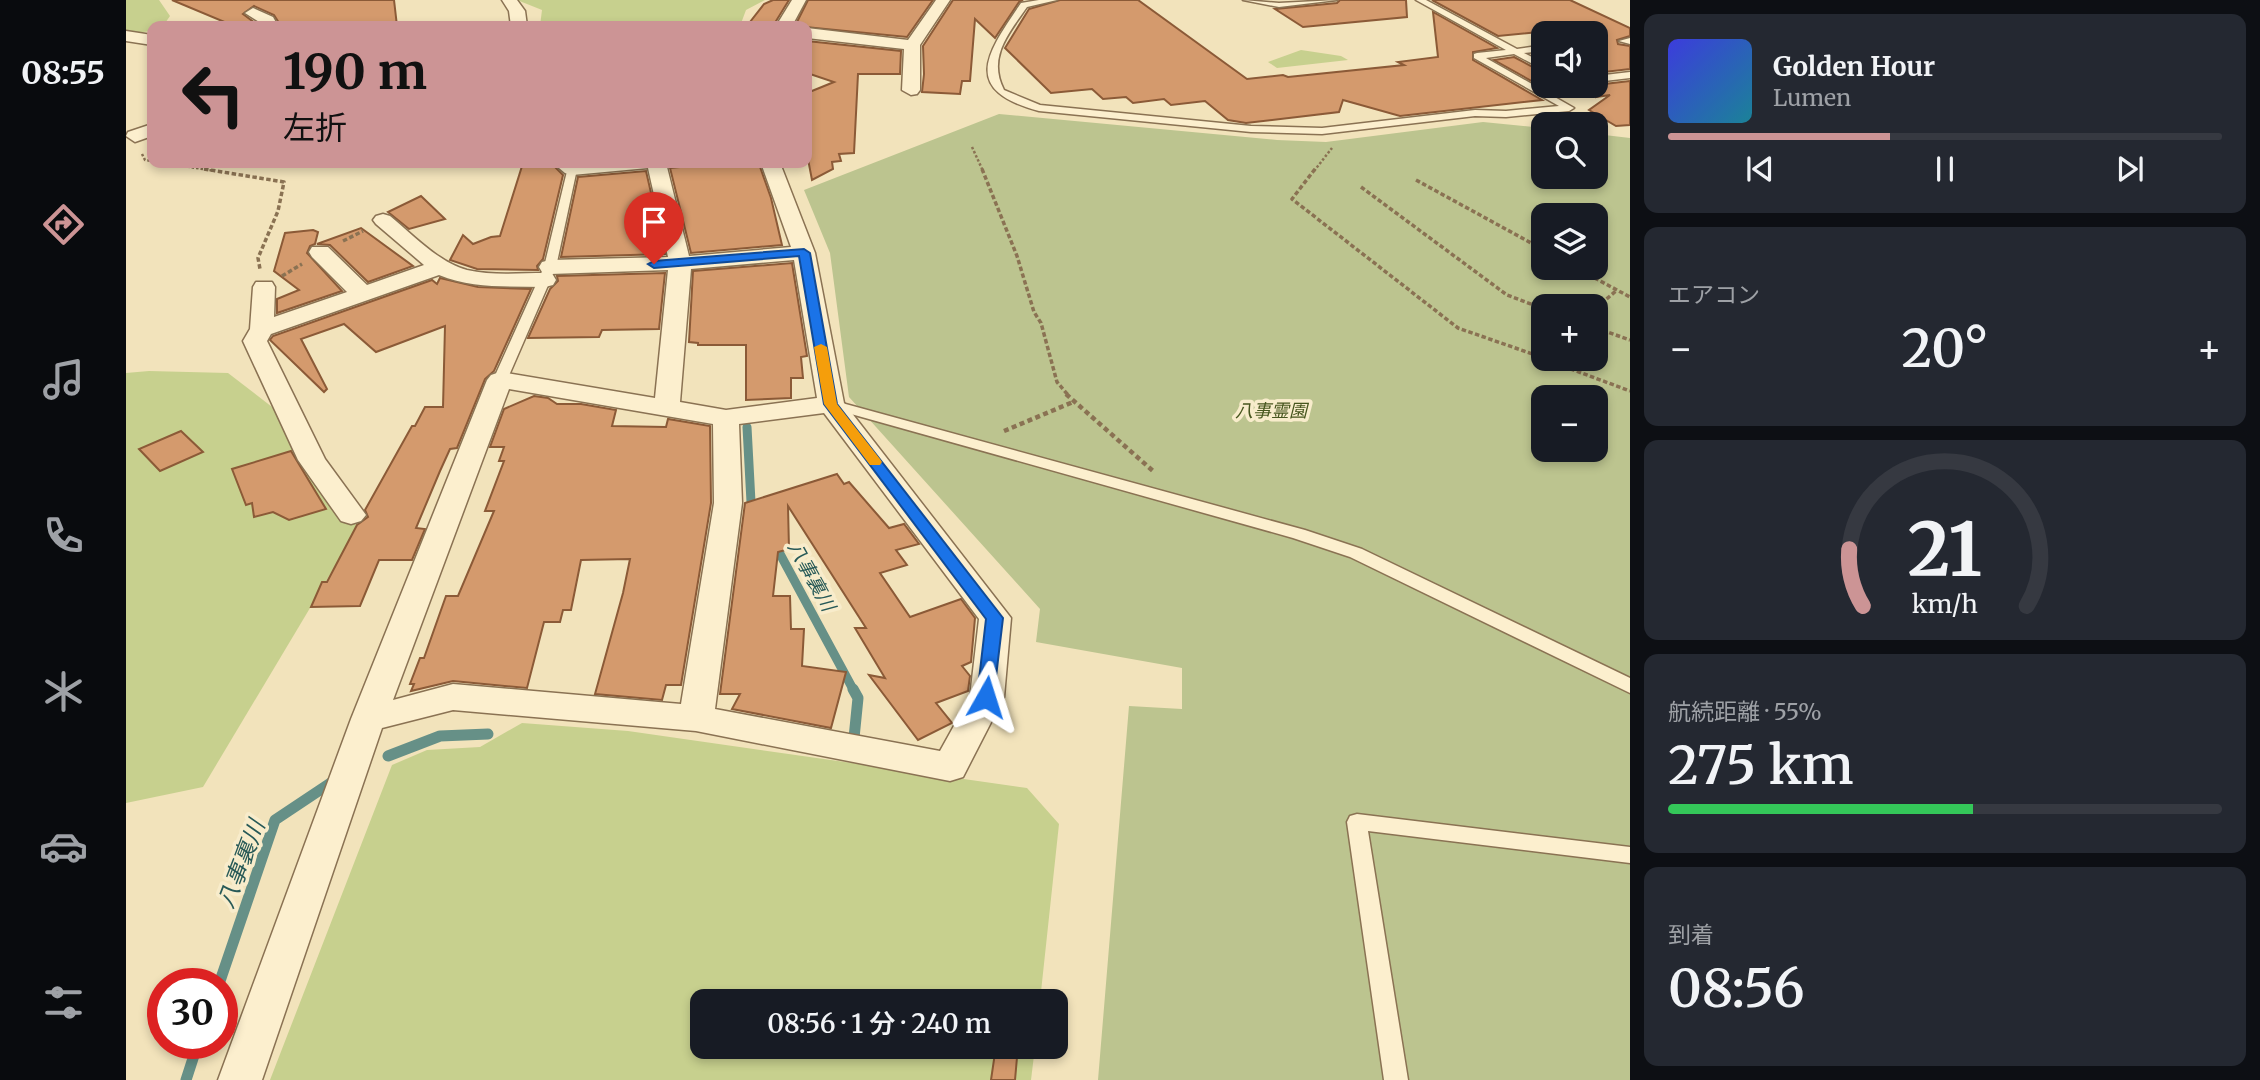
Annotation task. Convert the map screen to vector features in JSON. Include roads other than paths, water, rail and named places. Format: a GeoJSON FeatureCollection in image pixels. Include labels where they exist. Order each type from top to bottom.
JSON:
{"type":"FeatureCollection","features":[{"type":"Feature","properties":{"kind":"street"},"geometry":{"type":"LineString","coordinates":[[509,0],[517,11],[518,21]]}},
{"type":"Feature","properties":{"kind":"street"},"geometry":{"type":"LineString","coordinates":[[788,21],[799,0]]}},
{"type":"Feature","properties":{"kind":"street"},"geometry":{"type":"LineString","coordinates":[[911,90],[912,45],[943,0]]}},
{"type":"Feature","properties":{"kind":"street"},"geometry":{"type":"LineString","coordinates":[[253,13],[268,21]]}},
{"type":"Feature","properties":{"kind":"street"},"geometry":{"type":"LineString","coordinates":[[812,34],[912,45]]}},
{"type":"Feature","properties":{"kind":"street"},"geometry":{"type":"LineString","coordinates":[[126,36],[147,39]]}},
{"type":"Feature","properties":{"kind":"street"},"geometry":{"type":"LineString","coordinates":[[658,168],[680,263],[667,407]]}},
{"type":"Feature","properties":{"kind":"street"},"geometry":{"type":"LineString","coordinates":[[368,719],[453,697],[696,718],[950,767],[986,697],[995,618],[831,404],[804,253],[773,168]]}},
{"type":"Feature","properties":{"kind":"street"},"geometry":{"type":"LineString","coordinates":[[383,220],[440,267],[483,279],[804,253]]}},
{"type":"Feature","properties":{"kind":"street"},"geometry":{"type":"LineString","coordinates":[[320,252],[363,294]]}},
{"type":"Feature","properties":{"kind":"street"},"geometry":{"type":"LineString","coordinates":[[262,329],[440,267]]}},
{"type":"Feature","properties":{"kind":"street"},"geometry":{"type":"LineString","coordinates":[[264,287],[262,329],[255,341],[312,460],[351,515]]}},
{"type":"Feature","properties":{"kind":"street"},"geometry":{"type":"LineString","coordinates":[[240,1080],[368,719],[500,380],[726,418],[831,404]]}},
{"type":"Feature","properties":{"kind":"street"},"geometry":{"type":"LineString","coordinates":[[696,718],[728,503],[726,418]]}},
{"type":"Feature","properties":{"kind":"lane"},"geometry":{"type":"LineString","coordinates":[[1053,0],[1024,5],[996,46],[992,64],[1000,92],[1021,103],[1056,110],[1251,129],[1322,131],[1466,114],[1506,114],[1569,108],[1477,56],[1531,49]]}},
{"type":"Feature","properties":{"kind":"lane"},"geometry":{"type":"LineString","coordinates":[[1247,0],[1279,5],[1333,0]]}},
{"type":"Feature","properties":{"kind":"lane"},"geometry":{"type":"LineString","coordinates":[[1420,0],[1531,60]]}},
{"type":"Feature","properties":{"kind":"lane"},"geometry":{"type":"LineString","coordinates":[[1608,78],[1630,75]]}},
{"type":"Feature","properties":{"kind":"lane"},"geometry":{"type":"LineString","coordinates":[[500,380],[548,273],[567,168]]}},
{"type":"Feature","properties":{"kind":"lane"},"geometry":{"type":"LineString","coordinates":[[831,404],[1356,553],[1630,686]]}},
{"type":"Feature","properties":{"kind":"lane"},"geometry":{"type":"LineString","coordinates":[[1396,1080],[1357,822],[1630,855]]}},
{"type":"Feature","properties":{"kind":"waterway","name":"八事裏川"},"geometry":{"type":"LineString","coordinates":[[747,427],[751,502],[756,510]]}},
{"type":"Feature","properties":{"kind":"waterway","name":"八事裏川"},"geometry":{"type":"LineString","coordinates":[[773,541],[854,691]]}},
{"type":"Feature","properties":{"kind":"waterway","name":"八事裏川"},"geometry":{"type":"LineString","coordinates":[[853,689],[858,698],[854,738]]}},
{"type":"Feature","properties":{"kind":"waterway","name":"八事裏川"},"geometry":{"type":"LineString","coordinates":[[388,756],[440,736],[488,734]]}},
{"type":"Feature","properties":{"kind":"waterway","name":"八事裏川"},"geometry":{"type":"LineString","coordinates":[[224,968],[275,820],[332,782]]}},
{"type":"Feature","properties":{"kind":"waterway","name":"八事裏川"},"geometry":{"type":"LineString","coordinates":[[186,1080],[193,1059]]}},
{"type":"Feature","properties":{"kind":"park label","name":"八事霊園"},"geometry":{"type":"Point","coordinates":[1271,411]}}]}
